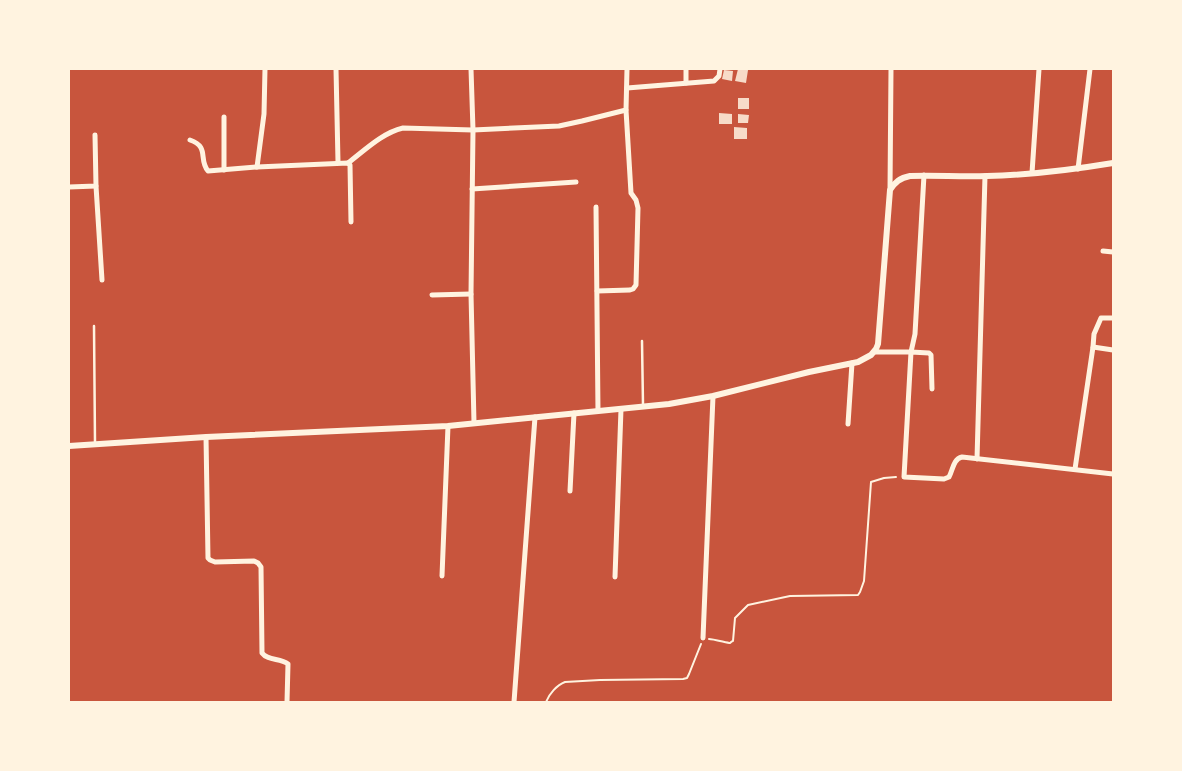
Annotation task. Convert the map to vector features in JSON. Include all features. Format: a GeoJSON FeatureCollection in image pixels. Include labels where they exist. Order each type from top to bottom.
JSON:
{"type":"FeatureCollection","features":[{"type":"Feature","properties":{"kind":"street"},"geometry":{"type":"LineString","coordinates":[[257,166],[264,114],[265,69]]}},
{"type":"Feature","properties":{"kind":"street"},"geometry":{"type":"LineString","coordinates":[[336,69],[338,162]]}},
{"type":"Feature","properties":{"kind":"street"},"geometry":{"type":"LineString","coordinates":[[471,69],[471,294],[474,423]]}},
{"type":"Feature","properties":{"kind":"street"},"geometry":{"type":"LineString","coordinates":[[597,291],[630,290],[636,285],[638,208],[636,200],[631,193],[626,110],[627,69]]}},
{"type":"Feature","properties":{"kind":"street"},"geometry":{"type":"LineString","coordinates":[[686,69],[686,83]]}},
{"type":"Feature","properties":{"kind":"street"},"geometry":{"type":"LineString","coordinates":[[627,88],[714,81],[719,76],[720,69]]}},
{"type":"Feature","properties":{"kind":"street"},"geometry":{"type":"LineString","coordinates":[[69,446],[206,437],[448,426],[574,412],[643,407],[713,396],[866,358],[874,352],[879,336],[890,190],[891,69]]}},
{"type":"Feature","properties":{"kind":"street"},"geometry":{"type":"LineString","coordinates":[[1032,173],[1039,69]]}},
{"type":"Feature","properties":{"kind":"street"},"geometry":{"type":"LineString","coordinates":[[1078,169],[1090,69]]}},
{"type":"Feature","properties":{"kind":"street"},"geometry":{"type":"LineString","coordinates":[[190,140],[200,145],[206,170],[210,171],[257,166],[348,162],[379,139],[394,130],[403,128],[472,130],[559,126],[626,110]]}},
{"type":"Feature","properties":{"kind":"street"},"geometry":{"type":"LineString","coordinates":[[224,117],[224,170]]}},
{"type":"Feature","properties":{"kind":"street"},"geometry":{"type":"LineString","coordinates":[[95,135],[102,280]]}},
{"type":"Feature","properties":{"kind":"street"},"geometry":{"type":"LineString","coordinates":[[348,162],[350,165],[350,222]]}},
{"type":"Feature","properties":{"kind":"street"},"geometry":{"type":"LineString","coordinates":[[890,190],[902,178],[1032,173],[1078,169],[1113,163]]}},
{"type":"Feature","properties":{"kind":"street"},"geometry":{"type":"LineString","coordinates":[[924,176],[904,477],[944,479],[949,477],[955,462],[958,458],[962,457],[1113,474]]}},
{"type":"Feature","properties":{"kind":"street"},"geometry":{"type":"LineString","coordinates":[[976,459],[985,176]]}},
{"type":"Feature","properties":{"kind":"street"},"geometry":{"type":"LineString","coordinates":[[472,189],[576,182]]}},
{"type":"Feature","properties":{"kind":"street"},"geometry":{"type":"LineString","coordinates":[[69,187],[96,186]]}},
{"type":"Feature","properties":{"kind":"street"},"geometry":{"type":"LineString","coordinates":[[596,207],[598,411]]}},
{"type":"Feature","properties":{"kind":"street"},"geometry":{"type":"LineString","coordinates":[[1103,251],[1113,252]]}},
{"type":"Feature","properties":{"kind":"street"},"geometry":{"type":"LineString","coordinates":[[432,294],[471,294]]}},
{"type":"Feature","properties":{"kind":"street"},"geometry":{"type":"LineString","coordinates":[[1075,469],[1094,334],[1101,318],[1113,318]]}},
{"type":"Feature","properties":{"kind":"street"},"geometry":{"type":"LineString","coordinates":[[1093,347],[1113,350]]}},
{"type":"Feature","properties":{"kind":"street"},"geometry":{"type":"LineString","coordinates":[[874,352],[929,353],[932,389]]}},
{"type":"Feature","properties":{"kind":"street"},"geometry":{"type":"LineString","coordinates":[[848,424],[852,363]]}},
{"type":"Feature","properties":{"kind":"street"},"geometry":{"type":"LineString","coordinates":[[703,638],[713,396]]}},
{"type":"Feature","properties":{"kind":"street"},"geometry":{"type":"LineString","coordinates":[[615,577],[621,409]]}},
{"type":"Feature","properties":{"kind":"street"},"geometry":{"type":"LineString","coordinates":[[570,490],[574,412]]}},
{"type":"Feature","properties":{"kind":"street"},"geometry":{"type":"LineString","coordinates":[[514,702],[535,417]]}},
{"type":"Feature","properties":{"kind":"street"},"geometry":{"type":"LineString","coordinates":[[442,576],[448,426]]}},
{"type":"Feature","properties":{"kind":"street"},"geometry":{"type":"LineString","coordinates":[[206,437],[208,558],[215,562],[254,561],[260,564],[262,653],[266,657],[288,664],[287,702]]}},
{"type":"Feature","properties":{"kind":"lane"},"geometry":{"type":"LineString","coordinates":[[94,326],[95,443]]}},
{"type":"Feature","properties":{"kind":"lane"},"geometry":{"type":"LineString","coordinates":[[642,341],[643,407]]}},
{"type":"Feature","properties":{"kind":"path"},"geometry":{"type":"LineString","coordinates":[[546,702],[560,684],[565,682],[683,680],[689,674],[703,638],[731,643],[733,641],[735,618],[748,605],[790,596],[858,595],[864,581],[871,482],[884,478],[904,477]]}},
{"type":"Feature","properties":{"kind":"building"},"geometry":{"type":"Polygon","coordinates":[[[738,69],[748,70],[746,83],[735,81],[738,69]]]}},
{"type":"Feature","properties":{"kind":"building"},"geometry":{"type":"Polygon","coordinates":[[[724,70],[733,71],[732,81],[722,79],[724,70]]]}},
{"type":"Feature","properties":{"kind":"building"},"geometry":{"type":"Polygon","coordinates":[[[738,98],[749,98],[749,109],[738,109],[738,98]]]}},
{"type":"Feature","properties":{"kind":"building"},"geometry":{"type":"Polygon","coordinates":[[[719,113],[732,114],[732,124],[719,124],[719,113]]]}},
{"type":"Feature","properties":{"kind":"building"},"geometry":{"type":"Polygon","coordinates":[[[738,114],[749,115],[748,123],[738,123],[738,114]]]}},
{"type":"Feature","properties":{"kind":"building"},"geometry":{"type":"Polygon","coordinates":[[[734,127],[747,128],[747,139],[734,139],[734,127]]]}}]}
